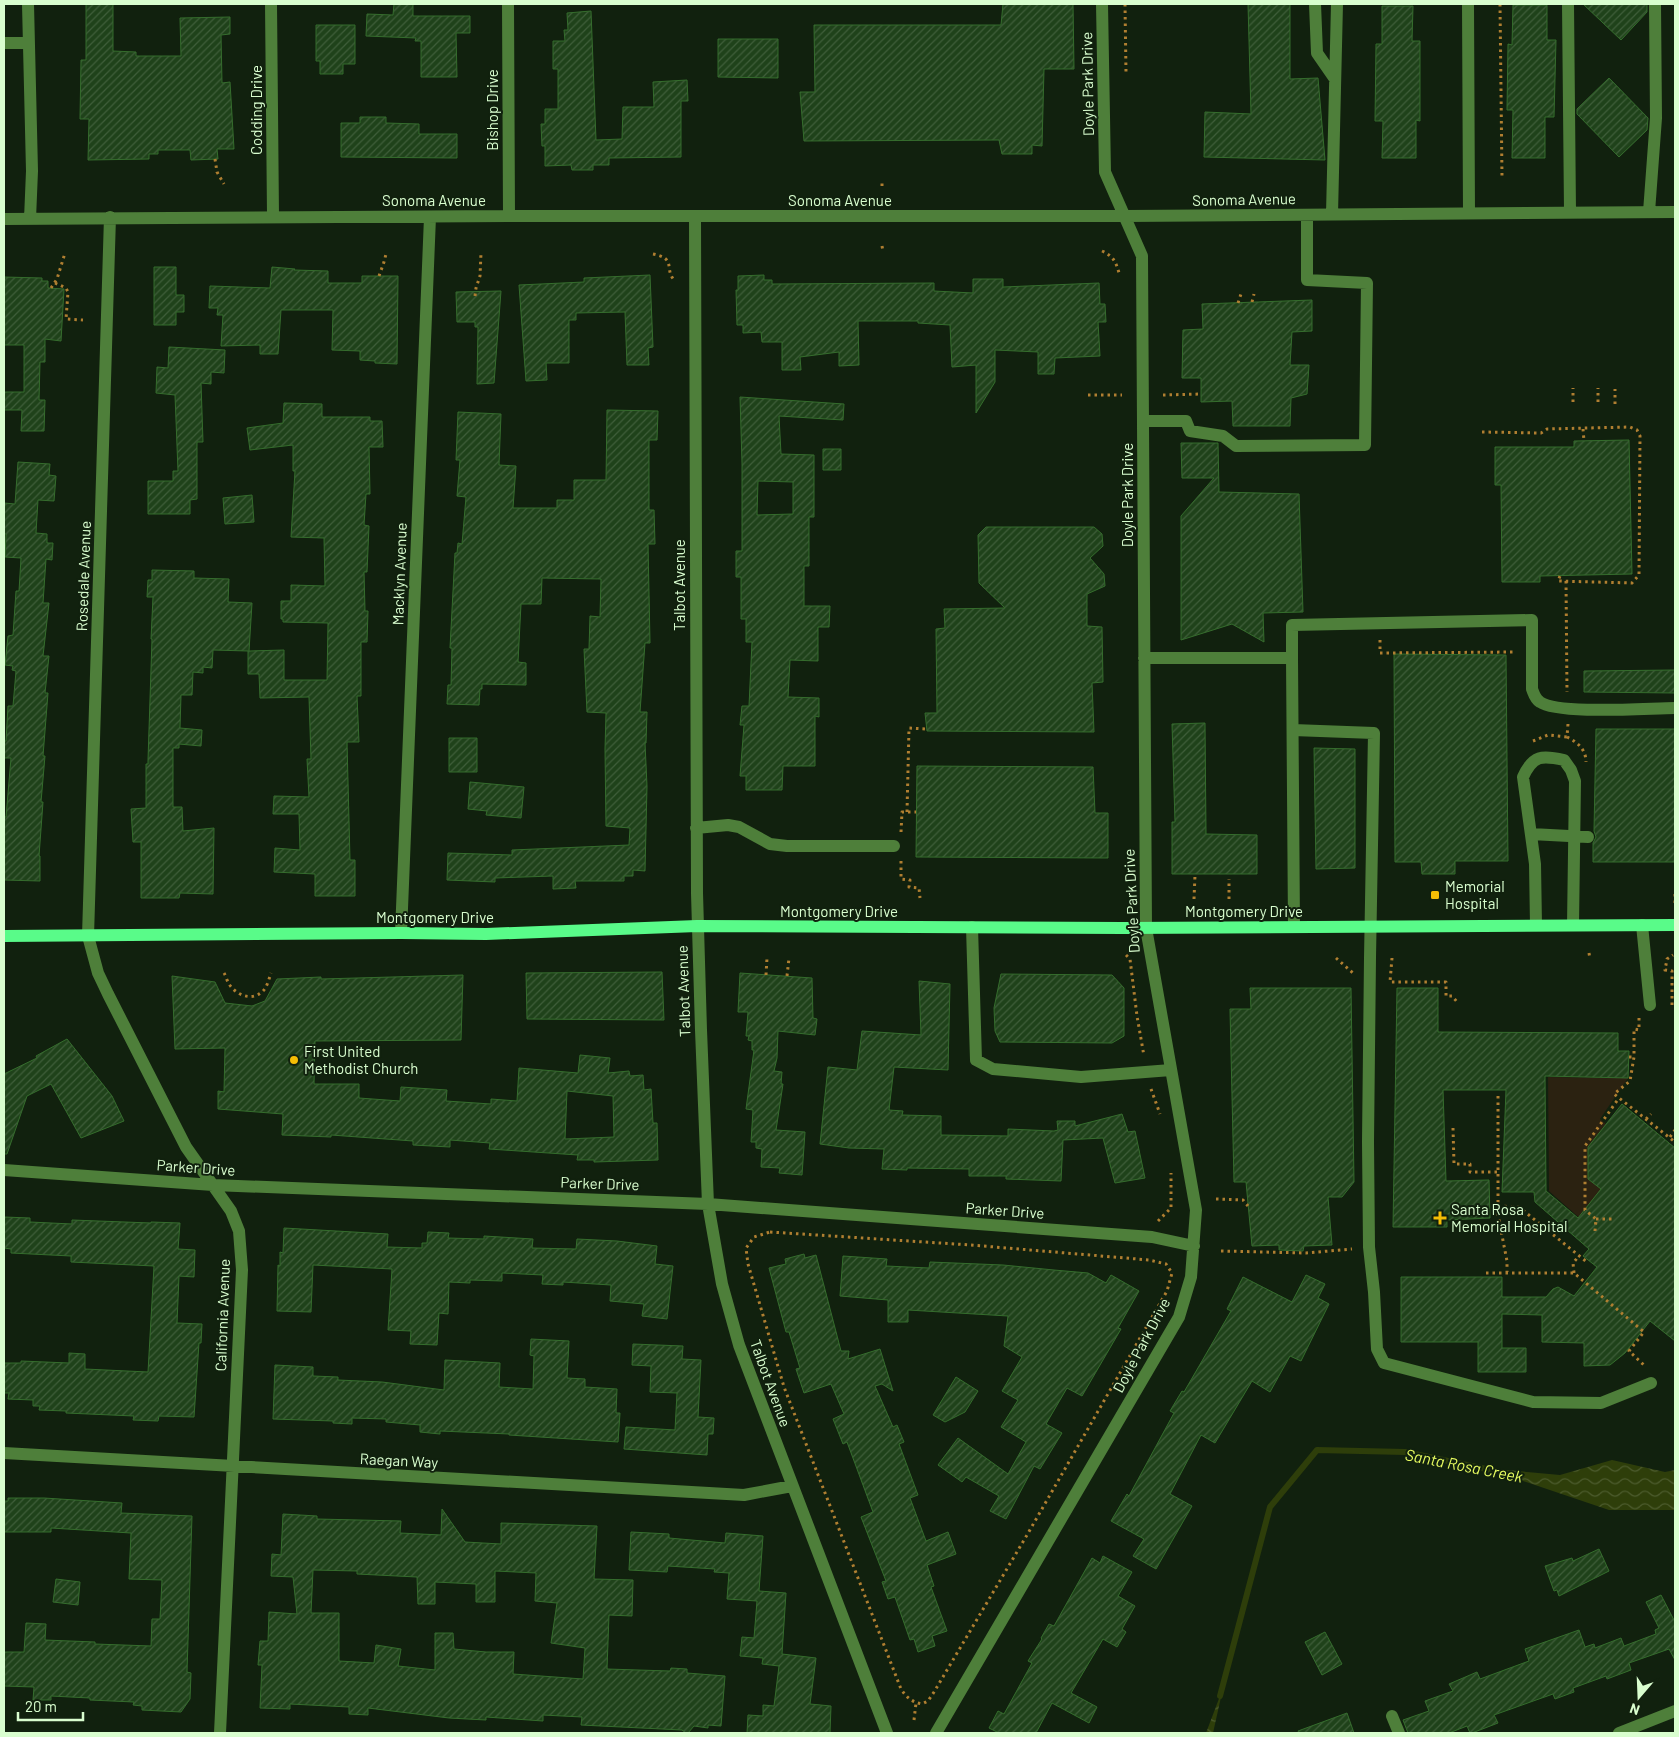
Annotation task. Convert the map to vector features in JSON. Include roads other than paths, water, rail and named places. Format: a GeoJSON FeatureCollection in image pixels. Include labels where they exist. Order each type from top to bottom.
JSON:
{"type":"FeatureCollection","features":[{"type":"Feature","properties":{"kind":"main road","name":"Montgomery Drive"},"geometry":{"type":"LineString","coordinates":[[4,936],[486,934],[697,926],[1146,928],[1675,925]]}},
{"type":"Feature","properties":{"kind":"street"},"geometry":{"type":"LineString","coordinates":[[28,4],[32,171],[30,219]]}},
{"type":"Feature","properties":{"kind":"street","name":"Codding Drive"},"geometry":{"type":"LineString","coordinates":[[271,4],[273,216]]}},
{"type":"Feature","properties":{"kind":"street","name":"Bishop Drive"},"geometry":{"type":"LineString","coordinates":[[508,4],[510,216]]}},
{"type":"Feature","properties":{"kind":"street","name":"Doyle Park Drive"},"geometry":{"type":"LineString","coordinates":[[936,1733],[1178,1317],[1191,1277],[1194,1246],[1196,1210],[1146,928],[1142,256],[1105,172],[1102,4]]}},
{"type":"Feature","properties":{"kind":"street"},"geometry":{"type":"LineString","coordinates":[[1315,4],[1317,53],[1335,80]]}},
{"type":"Feature","properties":{"kind":"street"},"geometry":{"type":"LineString","coordinates":[[1332,214],[1337,4]]}},
{"type":"Feature","properties":{"kind":"street"},"geometry":{"type":"LineString","coordinates":[[1468,4],[1469,213]]}},
{"type":"Feature","properties":{"kind":"street"},"geometry":{"type":"LineString","coordinates":[[1568,4],[1570,212]]}},
{"type":"Feature","properties":{"kind":"street"},"geometry":{"type":"LineString","coordinates":[[1649,212],[1656,118],[1655,4]]}},
{"type":"Feature","properties":{"kind":"street"},"geometry":{"type":"LineString","coordinates":[[4,43],[28,43]]}},
{"type":"Feature","properties":{"kind":"street","name":"Sonoma Avenue"},"geometry":{"type":"LineString","coordinates":[[4,219],[273,216],[1125,216],[1675,212]]}},
{"type":"Feature","properties":{"kind":"street"},"geometry":{"type":"LineString","coordinates":[[1143,421],[1186,421],[1190,431],[1222,436],[1236,446],[1365,445],[1367,283],[1307,280],[1307,214]]}},
{"type":"Feature","properties":{"kind":"street","name":"Macklyn Avenue"},"geometry":{"type":"LineString","coordinates":[[401,933],[430,216]]}},
{"type":"Feature","properties":{"kind":"street","name":"Talbot Avenue"},"geometry":{"type":"LineString","coordinates":[[694,216],[697,926],[708,1204],[722,1284],[739,1344],[887,1733]]}},
{"type":"Feature","properties":{"kind":"street","name":"Rosedale Avenue"},"geometry":{"type":"LineString","coordinates":[[88,936],[110,217]]}},
{"type":"Feature","properties":{"kind":"street"},"geometry":{"type":"LineString","coordinates":[[1294,927],[1292,624],[1532,620],[1532,689],[1536,699],[1541,703],[1551,707],[1579,709],[1675,708]]}},
{"type":"Feature","properties":{"kind":"street"},"geometry":{"type":"LineString","coordinates":[[1144,658],[1292,658]]}},
{"type":"Feature","properties":{"kind":"street"},"geometry":{"type":"LineString","coordinates":[[1293,730],[1374,733],[1370,926],[1369,1247],[1377,1349],[1384,1363],[1533,1402],[1601,1403],[1651,1383]]}},
{"type":"Feature","properties":{"kind":"street"},"geometry":{"type":"LineString","coordinates":[[1536,925],[1535,864],[1523,777],[1528,765],[1541,757],[1552,757],[1564,760],[1571,770],[1574,781],[1573,925]]}},
{"type":"Feature","properties":{"kind":"street"},"geometry":{"type":"LineString","coordinates":[[696,828],[728,825],[739,827],[770,844],[787,846],[894,846]]}},
{"type":"Feature","properties":{"kind":"street"},"geometry":{"type":"LineString","coordinates":[[1531,834],[1588,838]]}},
{"type":"Feature","properties":{"kind":"street"},"geometry":{"type":"LineString","coordinates":[[1642,925],[1650,1005]]}},
{"type":"Feature","properties":{"kind":"street"},"geometry":{"type":"LineString","coordinates":[[972,927],[976,1060],[994,1069],[1081,1076],[1170,1070]]}},
{"type":"Feature","properties":{"kind":"street","name":"California Avenue"},"geometry":{"type":"LineString","coordinates":[[88,936],[98,973],[186,1147],[231,1211],[239,1231],[242,1270],[220,1733]]}},
{"type":"Feature","properties":{"kind":"street","name":"Parker Drive"},"geometry":{"type":"LineString","coordinates":[[4,1170],[213,1185],[708,1204],[1152,1238],[1194,1246]]}},
{"type":"Feature","properties":{"kind":"street","name":"Raegan Way"},"geometry":{"type":"LineString","coordinates":[[4,1453],[744,1495],[792,1486]]}},
{"type":"Feature","properties":{"kind":"street"},"geometry":{"type":"LineString","coordinates":[[1619,1733],[1675,1711]]}},
{"type":"Feature","properties":{"kind":"street"},"geometry":{"type":"LineString","coordinates":[[1392,1716],[1399,1733]]}},
{"type":"Feature","properties":{"kind":"water"},"geometry":{"type":"Polygon","coordinates":[[[1612,1460],[1665,1472],[1675,1470],[1675,1510],[1609,1510],[1485,1468],[1560,1475],[1612,1460]]]}},
{"type":"Feature","properties":{"kind":"water"},"geometry":{"type":"Polygon","coordinates":[[[1223,1688],[1213,1733],[1206,1733],[1223,1688]]]}},
{"type":"Feature","properties":{"kind":"waterway","name":"Santa Rosa Creek"},"geometry":{"type":"LineString","coordinates":[[1220,1696],[1270,1507],[1317,1450],[1405,1452],[1491,1470]]}},
{"type":"Feature","properties":{"kind":"place","name":"Memorial Hospital"},"geometry":{"type":"Point","coordinates":[1435,895]}},
{"type":"Feature","properties":{"kind":"place","name":"First United Methodist Church"},"geometry":{"type":"Point","coordinates":[294,1060]}},
{"type":"Feature","properties":{"kind":"place","name":"Santa Rosa Memorial Hospital"},"geometry":{"type":"Point","coordinates":[1440,1218]}}]}
